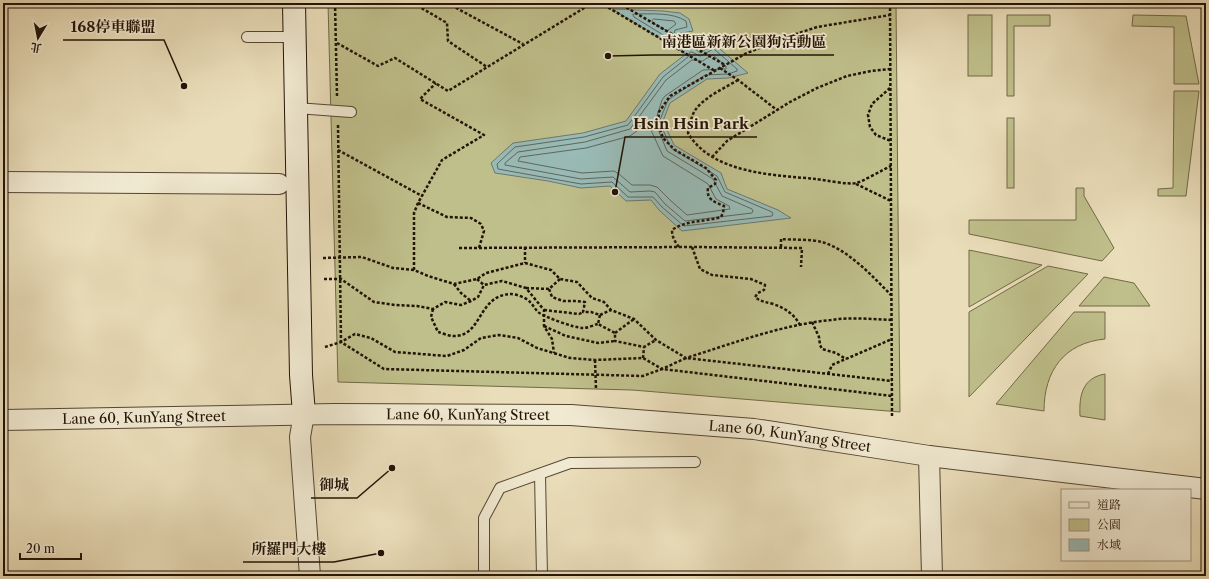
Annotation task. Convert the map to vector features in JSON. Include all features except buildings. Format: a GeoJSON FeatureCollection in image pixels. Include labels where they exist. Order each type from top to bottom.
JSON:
{"type":"FeatureCollection","features":[{"type":"Feature","properties":{"kind":"street"},"geometry":{"type":"LineString","coordinates":[[294,3],[301,367],[304,414],[300,437],[310,576]]}},
{"type":"Feature","properties":{"kind":"street"},"geometry":{"type":"LineString","coordinates":[[3,182],[279,184]]}},
{"type":"Feature","properties":{"kind":"street","name":"Lane 60, KunYang Street"},"geometry":{"type":"LineString","coordinates":[[3,420],[304,414],[571,415],[754,429],[929,456],[1206,489]]}},
{"type":"Feature","properties":{"kind":"street"},"geometry":{"type":"LineString","coordinates":[[929,456],[932,576]]}},
{"type":"Feature","properties":{"kind":"lane"},"geometry":{"type":"LineString","coordinates":[[247,37],[295,37]]}},
{"type":"Feature","properties":{"kind":"lane"},"geometry":{"type":"LineString","coordinates":[[296,108],[351,112]]}},
{"type":"Feature","properties":{"kind":"lane"},"geometry":{"type":"LineString","coordinates":[[484,576],[484,518],[500,488],[570,463],[695,462]]}},
{"type":"Feature","properties":{"kind":"lane"},"geometry":{"type":"LineString","coordinates":[[540,474],[542,576]]}},
{"type":"Feature","properties":{"kind":"path"},"geometry":{"type":"LineString","coordinates":[[335,3],[342,342]]}},
{"type":"Feature","properties":{"kind":"path"},"geometry":{"type":"LineString","coordinates":[[413,3],[447,23],[448,41],[488,67]]}},
{"type":"Feature","properties":{"kind":"path"},"geometry":{"type":"LineString","coordinates":[[447,3],[523,45]]}},
{"type":"Feature","properties":{"kind":"path"},"geometry":{"type":"LineString","coordinates":[[546,3],[664,6],[668,3]]}},
{"type":"Feature","properties":{"kind":"path"},"geometry":{"type":"LineString","coordinates":[[890,3],[892,417]]}},
{"type":"Feature","properties":{"kind":"path"},"geometry":{"type":"LineString","coordinates":[[336,43],[378,66],[395,58],[448,91],[589,5]]}},
{"type":"Feature","properties":{"kind":"path"},"geometry":{"type":"LineString","coordinates":[[604,5],[715,71]]}},
{"type":"Feature","properties":{"kind":"path"},"geometry":{"type":"LineString","coordinates":[[622,5],[725,65]]}},
{"type":"Feature","properties":{"kind":"path"},"geometry":{"type":"LineString","coordinates":[[679,247],[674,240],[672,230],[684,224],[721,217],[724,213],[724,206],[709,199],[707,194],[708,188],[715,184],[716,180],[706,168],[675,150],[663,138],[658,124],[659,112],[670,96],[745,54],[778,40],[817,27],[890,15]]}},
{"type":"Feature","properties":{"kind":"path"},"geometry":{"type":"LineString","coordinates":[[720,68],[777,110]]}},
{"type":"Feature","properties":{"kind":"path"},"geometry":{"type":"LineString","coordinates":[[712,157],[728,142],[777,110],[817,88],[847,76],[870,71],[891,70]]}},
{"type":"Feature","properties":{"kind":"path"},"geometry":{"type":"LineString","coordinates":[[738,80],[705,100],[695,110],[688,133],[694,143],[712,157],[730,165],[750,171],[856,183],[891,201]]}},
{"type":"Feature","properties":{"kind":"path"},"geometry":{"type":"LineString","coordinates":[[414,270],[414,212],[418,202],[442,160],[484,134],[420,99],[436,84]]}},
{"type":"Feature","properties":{"kind":"path"},"geometry":{"type":"LineString","coordinates":[[891,88],[872,104],[868,115],[870,127],[876,135],[891,141]]}},
{"type":"Feature","properties":{"kind":"path"},"geometry":{"type":"LineString","coordinates":[[338,150],[422,196]]}},
{"type":"Feature","properties":{"kind":"path"},"geometry":{"type":"LineString","coordinates":[[856,183],[891,166]]}},
{"type":"Feature","properties":{"kind":"path"},"geometry":{"type":"LineString","coordinates":[[418,202],[447,217],[471,218],[481,224],[484,231],[480,248]]}},
{"type":"Feature","properties":{"kind":"path"},"geometry":{"type":"LineString","coordinates":[[782,247],[781,239],[821,242],[839,250],[866,270],[892,295]]}},
{"type":"Feature","properties":{"kind":"path"},"geometry":{"type":"LineString","coordinates":[[524,247],[525,263]]}},
{"type":"Feature","properties":{"kind":"path"},"geometry":{"type":"LineString","coordinates":[[692,247],[700,269],[712,276],[751,279],[765,284],[764,290],[758,293],[755,297],[761,301],[785,309],[794,315],[800,325]]}},
{"type":"Feature","properties":{"kind":"path"},"geometry":{"type":"LineString","coordinates":[[459,248],[802,248],[801,267]]}},
{"type":"Feature","properties":{"kind":"path"},"geometry":{"type":"LineString","coordinates":[[323,258],[362,257],[393,268],[414,270],[454,284],[476,278],[486,273],[525,263],[551,270],[560,279],[577,282],[592,298],[604,302],[611,310],[634,319],[656,340],[686,358],[892,382]]}},
{"type":"Feature","properties":{"kind":"path"},"geometry":{"type":"LineString","coordinates":[[324,278],[341,279],[374,302],[434,309]]}},
{"type":"Feature","properties":{"kind":"path"},"geometry":{"type":"LineString","coordinates":[[476,278],[484,285]]}},
{"type":"Feature","properties":{"kind":"path"},"geometry":{"type":"LineString","coordinates":[[484,285],[502,281],[526,288],[549,289],[560,279]]}},
{"type":"Feature","properties":{"kind":"path"},"geometry":{"type":"LineString","coordinates":[[454,284],[461,293],[471,301]]}},
{"type":"Feature","properties":{"kind":"path"},"geometry":{"type":"LineString","coordinates":[[484,285],[478,297],[471,301],[461,305],[445,302],[434,309],[431,317],[438,332],[453,336],[468,332],[477,323],[484,309],[495,298],[512,294],[529,300],[538,312],[544,316],[567,325],[584,328],[598,324],[615,333]]}},
{"type":"Feature","properties":{"kind":"path"},"geometry":{"type":"LineString","coordinates":[[526,288],[544,310],[544,326],[552,339],[554,353]]}},
{"type":"Feature","properties":{"kind":"path"},"geometry":{"type":"LineString","coordinates":[[549,289],[552,297],[563,301],[576,300],[585,302],[592,298]]}},
{"type":"Feature","properties":{"kind":"path"},"geometry":{"type":"LineString","coordinates":[[583,312],[585,302]]}},
{"type":"Feature","properties":{"kind":"path"},"geometry":{"type":"LineString","coordinates":[[544,310],[579,314],[583,312],[590,312],[600,315],[611,310]]}},
{"type":"Feature","properties":{"kind":"path"},"geometry":{"type":"LineString","coordinates":[[598,324],[600,315]]}},
{"type":"Feature","properties":{"kind":"path"},"geometry":{"type":"LineString","coordinates":[[615,333],[634,319]]}},
{"type":"Feature","properties":{"kind":"path"},"geometry":{"type":"LineString","coordinates":[[342,342],[384,369],[643,376],[686,358],[768,331],[832,319],[892,320]]}},
{"type":"Feature","properties":{"kind":"path"},"geometry":{"type":"LineString","coordinates":[[812,322],[819,337],[822,349],[836,353],[846,359]]}},
{"type":"Feature","properties":{"kind":"path"},"geometry":{"type":"LineString","coordinates":[[544,326],[566,336],[598,343],[615,341],[644,347],[656,340]]}},
{"type":"Feature","properties":{"kind":"path"},"geometry":{"type":"LineString","coordinates":[[615,333],[615,341]]}},
{"type":"Feature","properties":{"kind":"path"},"geometry":{"type":"LineString","coordinates":[[325,347],[342,342],[355,334],[371,338],[395,352],[447,356],[464,350],[481,338],[499,335],[518,338],[537,348],[570,358],[596,360],[643,358],[662,369],[892,396]]}},
{"type":"Feature","properties":{"kind":"path"},"geometry":{"type":"LineString","coordinates":[[828,374],[832,365],[892,339]]}},
{"type":"Feature","properties":{"kind":"path"},"geometry":{"type":"LineString","coordinates":[[643,358],[644,347]]}},
{"type":"Feature","properties":{"kind":"path"},"geometry":{"type":"LineString","coordinates":[[596,360],[596,389]]}},
{"type":"Feature","properties":{"kind":"green space"},"geometry":{"type":"Polygon","coordinates":[[[328,3],[896,3],[900,412],[632,390],[338,382],[328,3]]]}},
{"type":"Feature","properties":{"kind":"green space"},"geometry":{"type":"Polygon","coordinates":[[[968,15],[992,15],[992,76],[968,76],[968,15]]]}},
{"type":"Feature","properties":{"kind":"green space"},"geometry":{"type":"Polygon","coordinates":[[[1007,15],[1050,15],[1050,26],[1014,26],[1014,96],[1007,96],[1007,15]]]}},
{"type":"Feature","properties":{"kind":"green space"},"geometry":{"type":"Polygon","coordinates":[[[1133,15],[1186,16],[1199,84],[1174,84],[1174,27],[1132,26],[1133,15]]]}},
{"type":"Feature","properties":{"kind":"green space"},"geometry":{"type":"Polygon","coordinates":[[[1174,91],[1199,91],[1186,196],[1158,196],[1158,189],[1173,188],[1174,91]]]}},
{"type":"Feature","properties":{"kind":"green space"},"geometry":{"type":"Polygon","coordinates":[[[1007,118],[1014,118],[1014,188],[1007,188],[1007,118]]]}},
{"type":"Feature","properties":{"kind":"green space"},"geometry":{"type":"Polygon","coordinates":[[[1206,155],[1206,196],[1202,197],[1206,155]]]}},
{"type":"Feature","properties":{"kind":"green space"},"geometry":{"type":"Polygon","coordinates":[[[1076,188],[1084,188],[1084,196],[1114,248],[1102,261],[969,234],[969,220],[1076,220],[1076,188]]]}},
{"type":"Feature","properties":{"kind":"green space"},"geometry":{"type":"Polygon","coordinates":[[[969,250],[1042,265],[969,307],[969,250]]]}},
{"type":"Feature","properties":{"kind":"green space"},"geometry":{"type":"Polygon","coordinates":[[[1048,266],[1088,274],[969,397],[969,312],[1048,266]]]}},
{"type":"Feature","properties":{"kind":"green space"},"geometry":{"type":"Polygon","coordinates":[[[1104,277],[1134,283],[1150,306],[1079,306],[1104,277]]]}},
{"type":"Feature","properties":{"kind":"green space"},"geometry":{"type":"Polygon","coordinates":[[[1074,312],[1105,312],[1105,339],[1078,346],[1059,362],[1052,372],[1048,383],[1044,411],[996,404],[1074,312]]]}},
{"type":"Feature","properties":{"kind":"green space"},"geometry":{"type":"Polygon","coordinates":[[[1105,374],[1105,420],[1080,416],[1081,395],[1084,389],[1091,379],[1105,374]]]}},
{"type":"Feature","properties":{"kind":"water"},"geometry":{"type":"Polygon","coordinates":[[[612,9],[680,13],[689,19],[693,31],[677,34],[700,53],[714,44],[748,73],[728,78],[707,79],[670,103],[663,121],[674,145],[721,173],[727,189],[778,210],[791,218],[682,231],[659,210],[651,200],[626,201],[610,186],[581,188],[548,181],[495,173],[491,163],[513,143],[583,133],[626,121],[660,74],[686,54],[612,9]]]}},
{"type":"Feature","properties":{"kind":"place","name":"南港區新新公園狗活動區"},"geometry":{"type":"Point","coordinates":[608,56]}},
{"type":"Feature","properties":{"kind":"place","name":"168停車聯盟"},"geometry":{"type":"Point","coordinates":[184,86]}},
{"type":"Feature","properties":{"kind":"place","name":"Hsin Hsin Park"},"geometry":{"type":"Point","coordinates":[615,192]}},
{"type":"Feature","properties":{"kind":"place","name":"御城"},"geometry":{"type":"Point","coordinates":[392,468]}},
{"type":"Feature","properties":{"kind":"place","name":"所羅門大樓"},"geometry":{"type":"Point","coordinates":[381,553]}}]}
